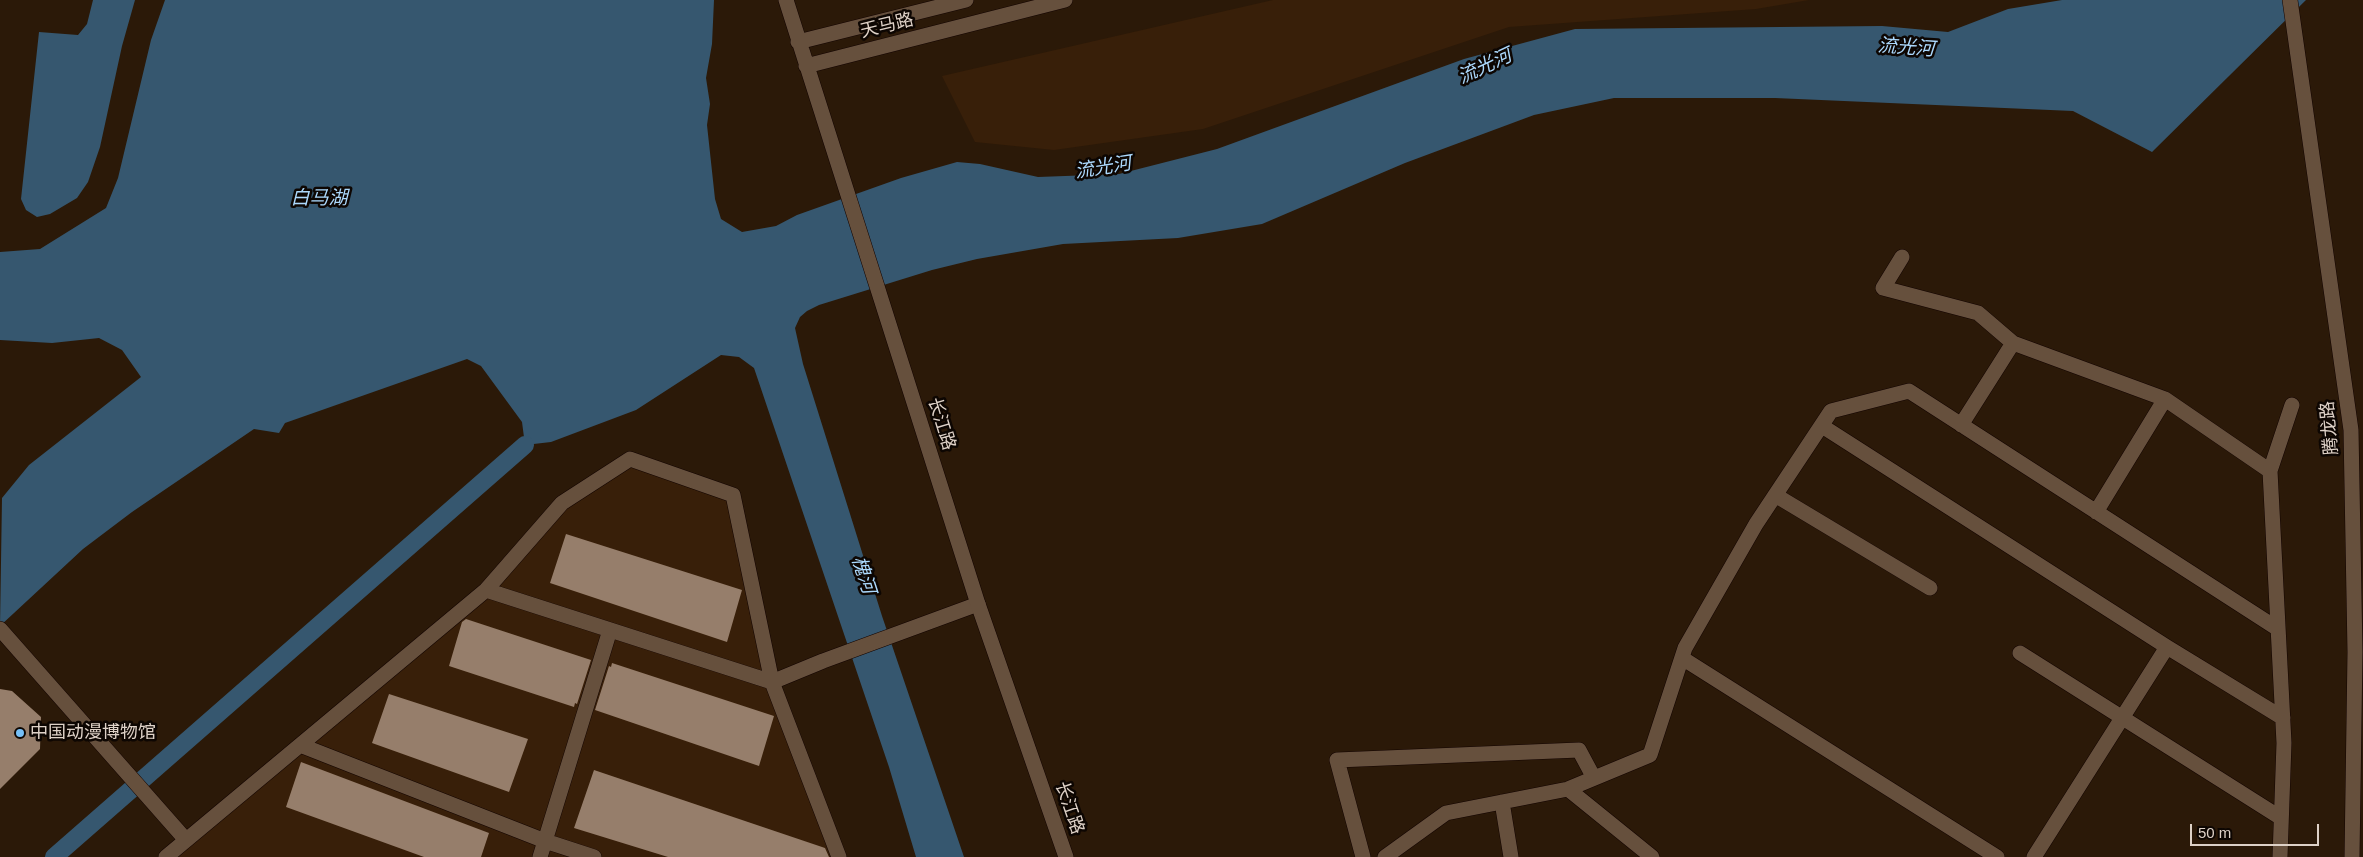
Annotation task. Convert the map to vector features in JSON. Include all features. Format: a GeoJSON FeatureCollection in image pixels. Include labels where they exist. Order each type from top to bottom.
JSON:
{"type":"FeatureCollection","features":[{"type":"Feature","properties":{"kind":"street","name":"长江路"},"geometry":{"type":"LineString","coordinates":[[786,0],[978,604],[1066,857]]}},
{"type":"Feature","properties":{"kind":"street","name":"天马路"},"geometry":{"type":"LineString","coordinates":[[798,42],[966,0]]}},
{"type":"Feature","properties":{"kind":"street","name":"天马路"},"geometry":{"type":"LineString","coordinates":[[806,66],[1065,0]]}},
{"type":"Feature","properties":{"kind":"street","name":"腾龙路"},"geometry":{"type":"LineString","coordinates":[[2290,0],[2294,16],[2351,430],[2358,542],[2352,857]]}},
{"type":"Feature","properties":{"kind":"street"},"geometry":{"type":"LineString","coordinates":[[1902,257],[1884,288],[1978,313],[2013,343],[2165,399],[2270,471]]}},
{"type":"Feature","properties":{"kind":"street"},"geometry":{"type":"LineString","coordinates":[[1961,425],[2013,343]]}},
{"type":"Feature","properties":{"kind":"street"},"geometry":{"type":"LineString","coordinates":[[1385,857],[1446,813],[1568,789],[1650,755],[1685,648],[1751,532],[1832,411],[1908,391],[2278,629]]}},
{"type":"Feature","properties":{"kind":"street"},"geometry":{"type":"LineString","coordinates":[[2096,512],[2165,399]]}},
{"type":"Feature","properties":{"kind":"street"},"geometry":{"type":"LineString","coordinates":[[2280,857],[2284,744],[2270,471],[2292,405]]}},
{"type":"Feature","properties":{"kind":"street"},"geometry":{"type":"LineString","coordinates":[[1822,426],[2167,647],[2283,718]]}},
{"type":"Feature","properties":{"kind":"street"},"geometry":{"type":"LineString","coordinates":[[166,857],[486,590],[562,503],[630,459],[733,495],[772,682],[839,857]]}},
{"type":"Feature","properties":{"kind":"street"},"geometry":{"type":"LineString","coordinates":[[1775,495],[1930,588]]}},
{"type":"Feature","properties":{"kind":"street"},"geometry":{"type":"LineString","coordinates":[[486,590],[772,682],[823,661],[931,623],[978,604]]}},
{"type":"Feature","properties":{"kind":"street"},"geometry":{"type":"LineString","coordinates":[[0,629],[186,840]]}},
{"type":"Feature","properties":{"kind":"street"},"geometry":{"type":"LineString","coordinates":[[540,857],[610,630]]}},
{"type":"Feature","properties":{"kind":"street"},"geometry":{"type":"LineString","coordinates":[[2034,857],[2167,647]]}},
{"type":"Feature","properties":{"kind":"street"},"geometry":{"type":"LineString","coordinates":[[2020,653],[2281,818]]}},
{"type":"Feature","properties":{"kind":"street"},"geometry":{"type":"LineString","coordinates":[[1682,658],[1997,857]]}},
{"type":"Feature","properties":{"kind":"street"},"geometry":{"type":"LineString","coordinates":[[300,745],[544,841],[594,857]]}},
{"type":"Feature","properties":{"kind":"street"},"geometry":{"type":"LineString","coordinates":[[1363,857],[1337,760],[1579,750],[1594,778]]}},
{"type":"Feature","properties":{"kind":"street"},"geometry":{"type":"LineString","coordinates":[[1568,789],[1652,857]]}},
{"type":"Feature","properties":{"kind":"street"},"geometry":{"type":"LineString","coordinates":[[1502,802],[1512,857]]}},
{"type":"Feature","properties":{"kind":"shaded area"},"geometry":{"type":"Polygon","coordinates":[[[1273,0],[1809,0],[1756,9],[1509,27],[1203,129],[1054,150],[975,142],[942,76],[1273,0]]]}},
{"type":"Feature","properties":{"kind":"shaded area"},"geometry":{"type":"Polygon","coordinates":[[[630,459],[733,495],[772,682],[839,857],[166,857],[486,590],[562,503],[630,459]]]}},
{"type":"Feature","properties":{"kind":"water"},"geometry":{"type":"Polygon","coordinates":[[[93,0],[135,0],[122,46],[100,147],[88,182],[77,198],[50,214],[37,217],[26,210],[21,199],[39,32],[78,35],[87,24],[93,0]]]}},
{"type":"Feature","properties":{"kind":"water","name":"白马湖"},"geometry":{"type":"Polygon","coordinates":[[[165,0],[714,0],[712,44],[706,78],[710,104],[707,125],[715,199],[721,219],[742,232],[776,226],[797,215],[901,178],[957,162],[980,164],[1038,177],[1119,174],[1217,149],[1464,59],[1575,29],[1882,26],[1948,32],[2008,9],[2062,0],[2306,0],[2152,152],[2073,111],[1775,98],[1614,98],[1534,115],[1405,163],[1262,224],[1178,238],[1063,244],[977,259],[932,270],[819,305],[807,311],[800,317],[795,328],[803,364],[882,616],[964,857],[916,857],[889,767],[754,368],[739,357],[721,355],[636,410],[551,442],[525,445],[522,422],[481,366],[467,359],[285,423],[279,433],[254,429],[132,512],[83,549],[0,626],[2,498],[29,465],[141,377],[122,350],[99,338],[52,343],[0,340],[0,252],[40,249],[106,208],[118,178],[151,40],[165,0]]]}},
{"type":"Feature","properties":{"kind":"building"},"geometry":{"type":"Polygon","coordinates":[[[566,534],[742,590],[727,642],[550,583],[566,534]]]}},
{"type":"Feature","properties":{"kind":"building"},"geometry":{"type":"Polygon","coordinates":[[[466,619],[591,660],[577,704],[575,703],[574,707],[449,666],[462,622],[466,619]]]}},
{"type":"Feature","properties":{"kind":"building"},"geometry":{"type":"Polygon","coordinates":[[[612,663],[774,716],[759,766],[595,710],[609,666],[611,667],[612,663]]]}},
{"type":"Feature","properties":{"kind":"building","name":"中国动漫博物馆"},"geometry":{"type":"Polygon","coordinates":[[[0,689],[12,691],[41,717],[40,749],[0,789],[0,689]]]}},
{"type":"Feature","properties":{"kind":"building"},"geometry":{"type":"Polygon","coordinates":[[[389,694],[528,739],[509,792],[372,743],[389,694]]]}},
{"type":"Feature","properties":{"kind":"building"},"geometry":{"type":"Polygon","coordinates":[[[301,762],[489,833],[481,857],[424,857],[286,807],[301,762]]]}},
{"type":"Feature","properties":{"kind":"building"},"geometry":{"type":"Polygon","coordinates":[[[594,770],[825,848],[829,857],[668,857],[574,828],[594,770]]]}},
{"type":"Feature","properties":{"kind":"waterway"},"geometry":{"type":"LineString","coordinates":[[54,857],[525,445]]}},
{"type":"Feature","properties":{"kind":"place","name":"中国动漫博物馆"},"geometry":{"type":"Point","coordinates":[20,733]}},
{"type":"Feature","properties":{"kind":"water label","name":"流光河"},"geometry":{"type":"Point","coordinates":[1906,48]}},
{"type":"Feature","properties":{"kind":"water label","name":"流光河"},"geometry":{"type":"Point","coordinates":[1485,67]}},
{"type":"Feature","properties":{"kind":"water label","name":"流光河"},"geometry":{"type":"Point","coordinates":[1103,168]}},
{"type":"Feature","properties":{"kind":"water label","name":"槐河"},"geometry":{"type":"Point","coordinates":[863,575]}}]}
